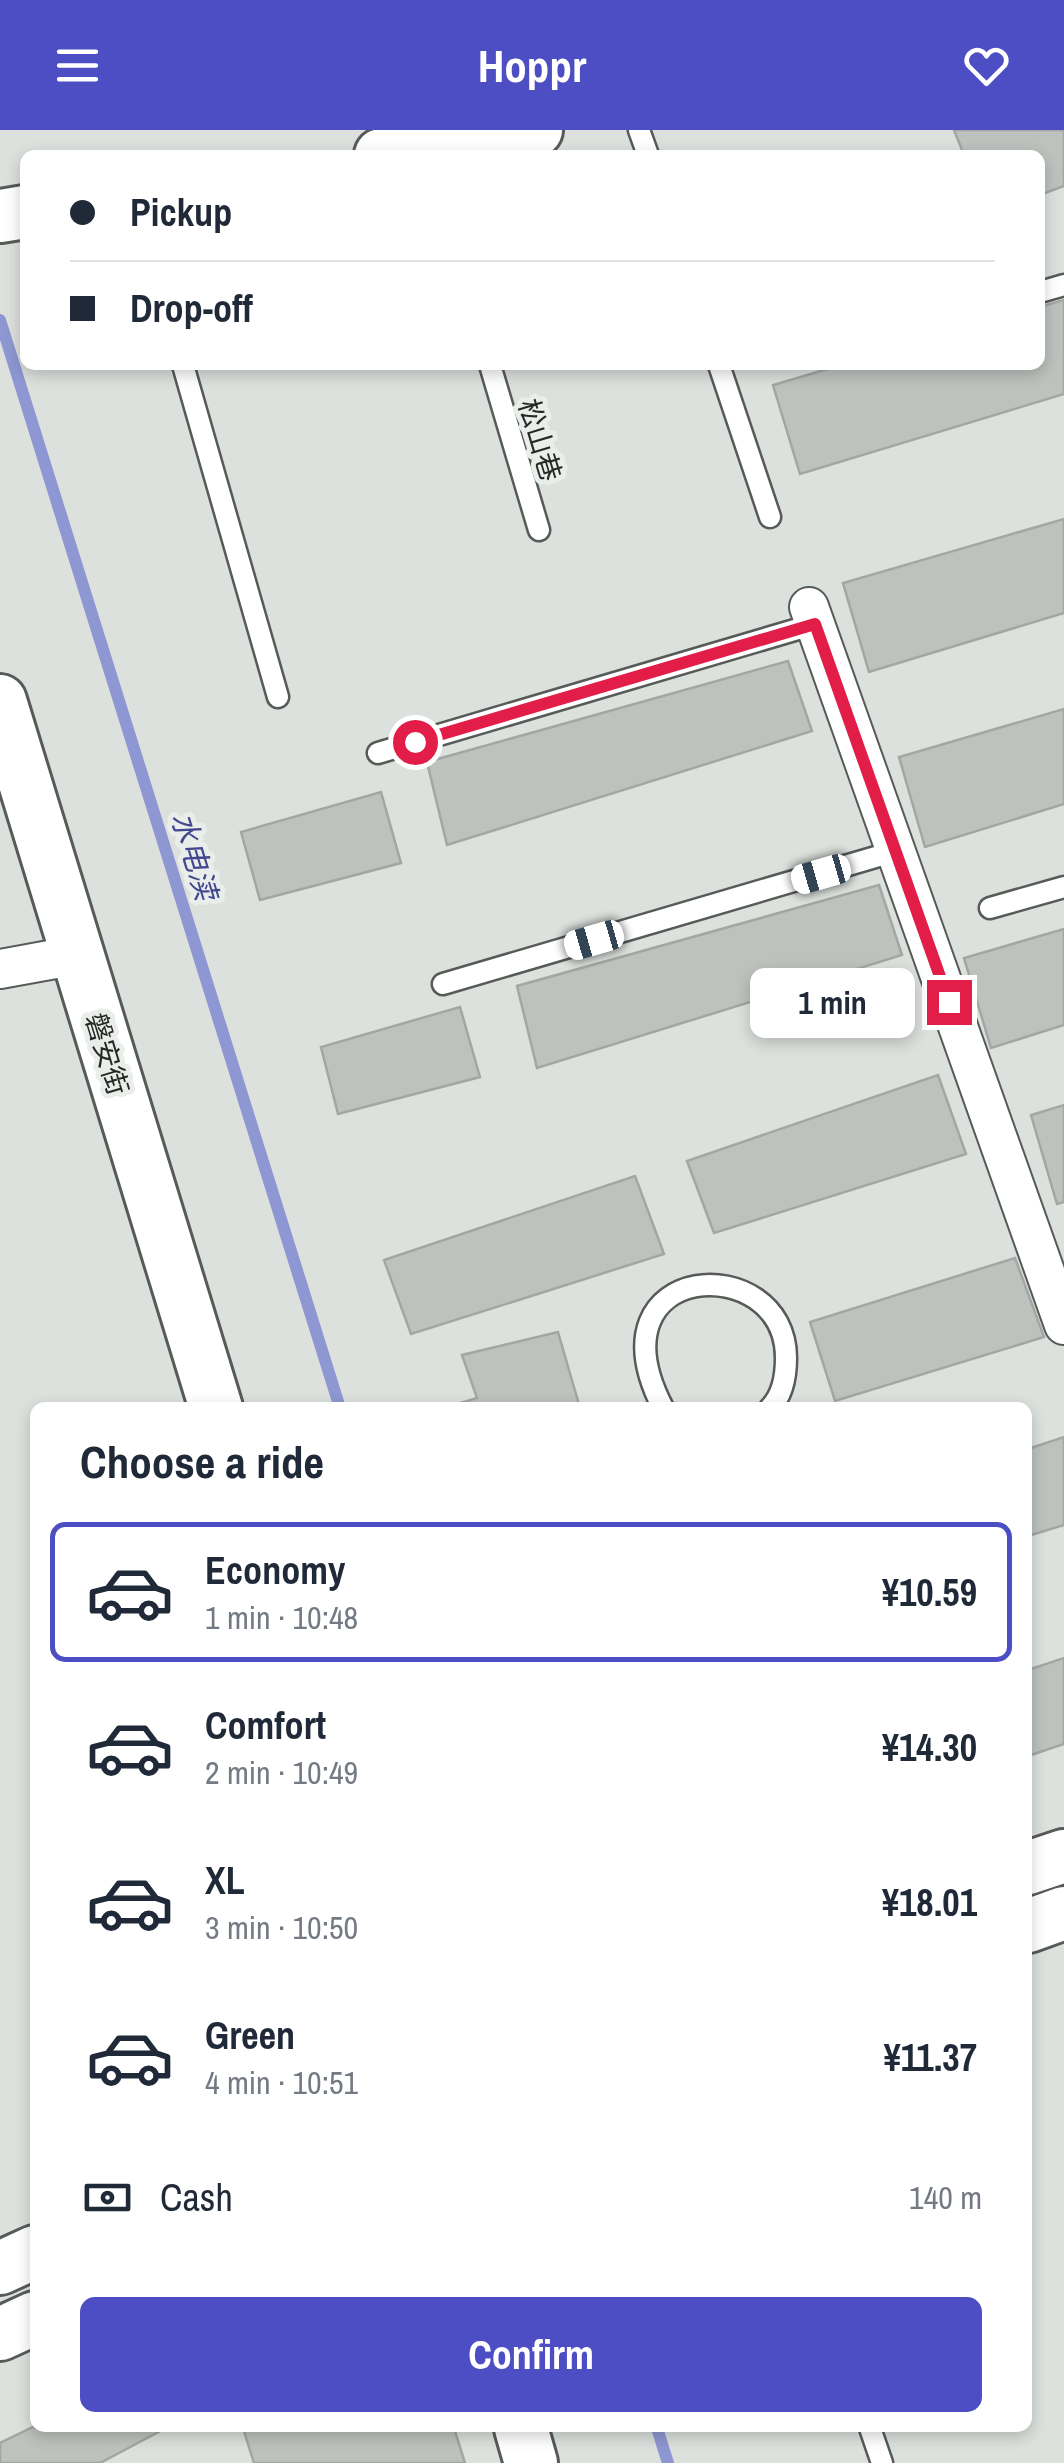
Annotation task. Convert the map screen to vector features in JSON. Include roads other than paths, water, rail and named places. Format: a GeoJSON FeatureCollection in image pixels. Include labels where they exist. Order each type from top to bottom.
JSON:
{"type":"FeatureCollection","features":[{"type":"Feature","properties":{"kind":"street"},"geometry":{"type":"LineString","coordinates":[[413,147],[536,130]]}},
{"type":"Feature","properties":{"kind":"street"},"geometry":{"type":"LineString","coordinates":[[812,616],[1061,1308]]}},
{"type":"Feature","properties":{"kind":"street","name":"磐安街"},"geometry":{"type":"LineString","coordinates":[[0,701],[214,1402]]}},
{"type":"Feature","properties":{"kind":"street"},"geometry":{"type":"LineString","coordinates":[[0,969],[77,955]]}},
{"type":"Feature","properties":{"kind":"street"},"geometry":{"type":"LineString","coordinates":[[1032,1867],[1064,1856]]}},
{"type":"Feature","properties":{"kind":"street"},"geometry":{"type":"LineString","coordinates":[[1032,1925],[1064,1913]]}},
{"type":"Feature","properties":{"kind":"street"},"geometry":{"type":"LineString","coordinates":[[0,2268],[30,2254]]}},
{"type":"Feature","properties":{"kind":"street"},"geometry":{"type":"LineString","coordinates":[[0,2334],[30,2320]]}},
{"type":"Feature","properties":{"kind":"street"},"geometry":{"type":"LineString","coordinates":[[522,2432],[530,2463]]}},
{"type":"Feature","properties":{"kind":"lane"},"geometry":{"type":"LineString","coordinates":[[184,370],[278,697]]}},
{"type":"Feature","properties":{"kind":"lane","name":"松山巷"},"geometry":{"type":"LineString","coordinates":[[491,370],[539,530]]}},
{"type":"Feature","properties":{"kind":"lane"},"geometry":{"type":"LineString","coordinates":[[720,370],[770,517]]}},
{"type":"Feature","properties":{"kind":"lane"},"geometry":{"type":"LineString","coordinates":[[378,753],[812,616]]}},
{"type":"Feature","properties":{"kind":"lane"},"geometry":{"type":"LineString","coordinates":[[443,984],[896,851]]}},
{"type":"Feature","properties":{"kind":"lane"},"geometry":{"type":"LineString","coordinates":[[990,908],[1064,888]]}},
{"type":"Feature","properties":{"kind":"lane"},"geometry":{"type":"LineString","coordinates":[[661,1402],[648,1378],[647,1336],[654,1310],[679,1288],[716,1283],[749,1295],[772,1314],[786,1346],[786,1378],[773,1402]]}},
{"type":"Feature","properties":{"kind":"lane"},"geometry":{"type":"LineString","coordinates":[[871,2432],[882,2463]]}},
{"type":"Feature","properties":{"kind":"waterway","name":"水电渎"},"geometry":{"type":"LineString","coordinates":[[0,320],[338,1402]]}},
{"type":"Feature","properties":{"kind":"waterway","name":"水电渎"},"geometry":{"type":"LineString","coordinates":[[658,2432],[668,2463]]}}]}
